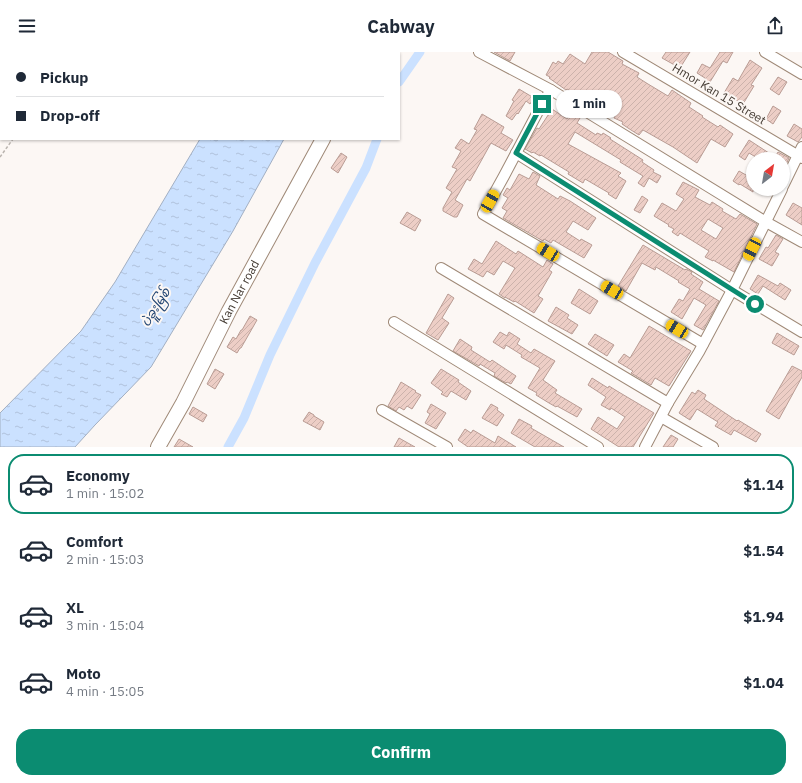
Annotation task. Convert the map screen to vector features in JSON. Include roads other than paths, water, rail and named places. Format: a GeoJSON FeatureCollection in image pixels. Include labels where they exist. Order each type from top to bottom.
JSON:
{"type":"FeatureCollection","features":[{"type":"Feature","properties":{"kind":"street"},"geometry":{"type":"LineString","coordinates":[[478,52],[551,90],[766,222],[802,242]]}},
{"type":"Feature","properties":{"kind":"street","name":"Hmor Kan 15 Street"},"geometry":{"type":"LineString","coordinates":[[623,52],[800,154]]}},
{"type":"Feature","properties":{"kind":"street"},"geometry":{"type":"LineString","coordinates":[[765,52],[802,74]]}},
{"type":"Feature","properties":{"kind":"street"},"geometry":{"type":"LineString","coordinates":[[551,90],[538,111],[483,214],[703,344]]}},
{"type":"Feature","properties":{"kind":"street","name":"Kan Nar road"},"geometry":{"type":"LineString","coordinates":[[158,447],[183,403],[229,312],[322,140]]}},
{"type":"Feature","properties":{"kind":"street"},"geometry":{"type":"LineString","coordinates":[[516,153],[732,290],[802,332]]}},
{"type":"Feature","properties":{"kind":"street"},"geometry":{"type":"LineString","coordinates":[[790,173],[800,154]]}},
{"type":"Feature","properties":{"kind":"street"},"geometry":{"type":"LineString","coordinates":[[645,447],[668,403],[703,344],[732,290],[779,196]]}},
{"type":"Feature","properties":{"kind":"street"},"geometry":{"type":"LineString","coordinates":[[441,268],[668,403]]}},
{"type":"Feature","properties":{"kind":"street"},"geometry":{"type":"LineString","coordinates":[[394,322],[598,447]]}},
{"type":"Feature","properties":{"kind":"street"},"geometry":{"type":"LineString","coordinates":[[382,410],[447,447]]}},
{"type":"Feature","properties":{"kind":"street"},"geometry":{"type":"LineString","coordinates":[[661,417],[713,447]]}},
{"type":"Feature","properties":{"kind":"water","name":"ပဲခူးမြစ်"},"geometry":{"type":"Polygon","coordinates":[[[199,140],[283,140],[233,231],[151,367],[75,447],[0,447],[0,413],[81,331],[115,282],[199,140]]]}},
{"type":"Feature","properties":{"kind":"waterway"},"geometry":{"type":"LineString","coordinates":[[400,81],[420,52]]}},
{"type":"Feature","properties":{"kind":"waterway"},"geometry":{"type":"LineString","coordinates":[[228,447],[244,418],[270,355],[315,263],[366,168],[377,140]]}}]}
